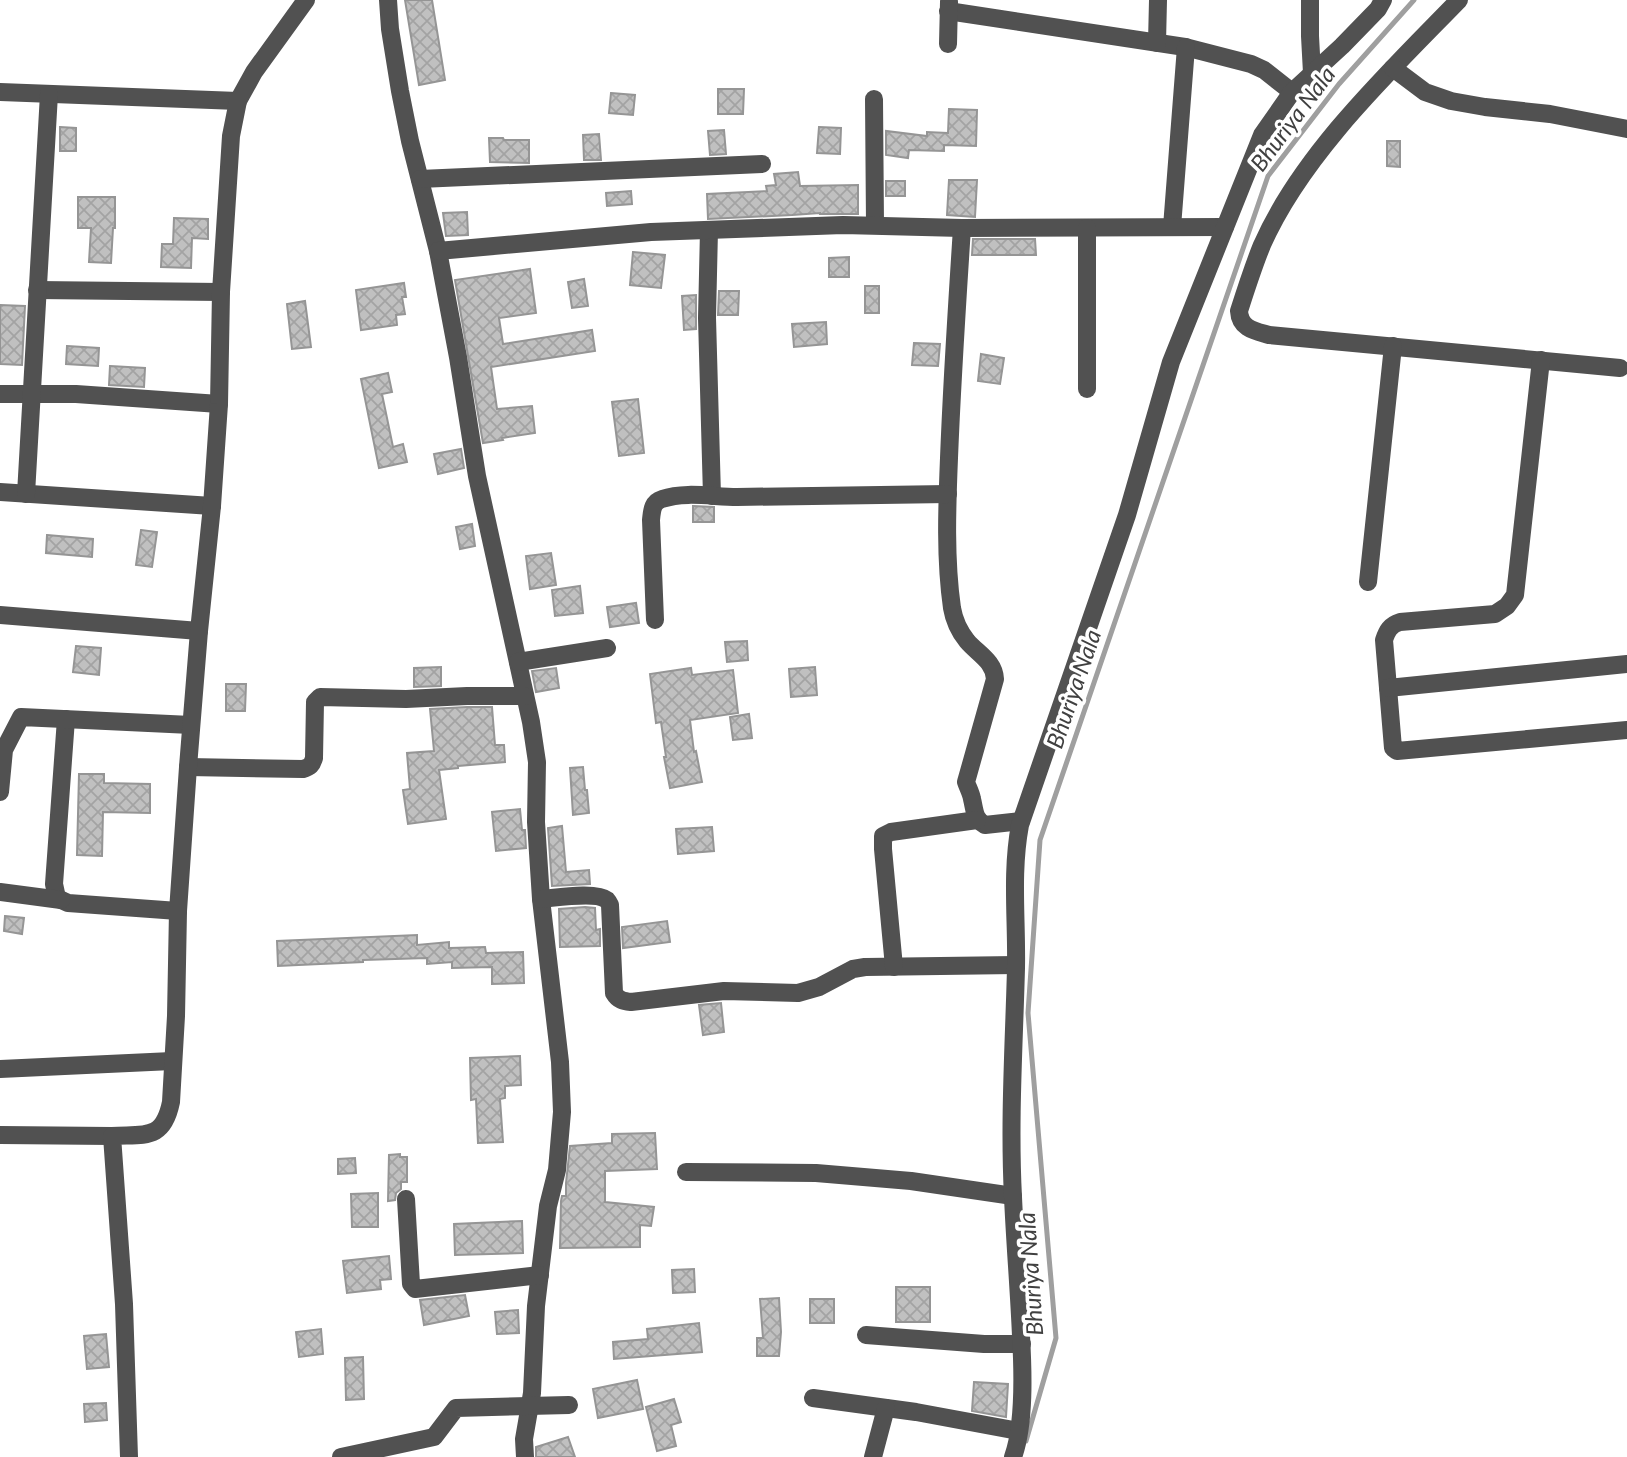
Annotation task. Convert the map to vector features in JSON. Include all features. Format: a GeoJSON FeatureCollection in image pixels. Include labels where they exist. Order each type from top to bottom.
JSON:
{"type":"FeatureCollection","features":[{"type":"Feature","properties":{"kind":"street"},"geometry":{"type":"LineString","coordinates":[[0,1135],[150,1134],[164,1125],[168,1115],[176,1016],[178,911],[188,767],[219,404],[221,292],[231,136],[238,101],[254,72],[306,0]]}},
{"type":"Feature","properties":{"kind":"street"},"geometry":{"type":"LineString","coordinates":[[388,0],[400,91],[438,251],[477,476],[526,696],[537,762],[536,822],[541,899],[560,1062],[562,1112],[557,1170],[548,1206],[536,1306],[533,1393],[524,1439],[525,1457]]}},
{"type":"Feature","properties":{"kind":"street"},"geometry":{"type":"LineString","coordinates":[[1157,43],[1158,0]]}},
{"type":"Feature","properties":{"kind":"street"},"geometry":{"type":"LineString","coordinates":[[1310,0],[1312,73]]}},
{"type":"Feature","properties":{"kind":"street"},"geometry":{"type":"LineString","coordinates":[[1013,1457],[1022,1394],[1022,1344],[1013,1196],[1012,1082],[1016,965],[1014,875],[1021,821],[1127,515],[1171,362],[1262,135],[1292,92],[1342,46],[1383,0]]}},
{"type":"Feature","properties":{"kind":"street"},"geometry":{"type":"LineString","coordinates":[[1459,0],[1393,68],[1301,176],[1262,245],[1239,311],[1240,319],[1250,329],[1269,335],[1620,368]]}},
{"type":"Feature","properties":{"kind":"street"},"geometry":{"type":"LineString","coordinates":[[948,44],[949,6],[1186,47],[1251,64],[1264,70],[1292,92]]}},
{"type":"Feature","properties":{"kind":"street"},"geometry":{"type":"LineString","coordinates":[[1172,227],[1186,47]]}},
{"type":"Feature","properties":{"kind":"street"},"geometry":{"type":"LineString","coordinates":[[1393,68],[1425,92],[1451,101],[1550,114],[1627,129]]}},
{"type":"Feature","properties":{"kind":"street"},"geometry":{"type":"LineString","coordinates":[[0,92],[238,101]]}},
{"type":"Feature","properties":{"kind":"street"},"geometry":{"type":"LineString","coordinates":[[26,494],[49,94]]}},
{"type":"Feature","properties":{"kind":"street"},"geometry":{"type":"LineString","coordinates":[[874,99],[875,225]]}},
{"type":"Feature","properties":{"kind":"street"},"geometry":{"type":"LineString","coordinates":[[420,179],[762,164]]}},
{"type":"Feature","properties":{"kind":"street"},"geometry":{"type":"LineString","coordinates":[[438,251],[651,232],[709,230],[875,225],[962,228],[1225,227]]}},
{"type":"Feature","properties":{"kind":"street"},"geometry":{"type":"LineString","coordinates":[[962,228],[950,432],[950,580],[953,611],[958,628],[995,674],[966,782],[977,820]]}},
{"type":"Feature","properties":{"kind":"street"},"geometry":{"type":"LineString","coordinates":[[1087,228],[1087,389]]}},
{"type":"Feature","properties":{"kind":"street"},"geometry":{"type":"LineString","coordinates":[[709,230],[707,318],[712,496]]}},
{"type":"Feature","properties":{"kind":"street"},"geometry":{"type":"LineString","coordinates":[[37,290],[221,292]]}},
{"type":"Feature","properties":{"kind":"street"},"geometry":{"type":"LineString","coordinates":[[1368,582],[1393,346]]}},
{"type":"Feature","properties":{"kind":"street"},"geometry":{"type":"LineString","coordinates":[[1541,360],[1515,595],[1507,606],[1495,614],[1401,622],[1391,626],[1384,640],[1392,744],[1397,751],[1627,730]]}},
{"type":"Feature","properties":{"kind":"street"},"geometry":{"type":"LineString","coordinates":[[0,394],[76,394],[219,404]]}},
{"type":"Feature","properties":{"kind":"street"},"geometry":{"type":"LineString","coordinates":[[0,492],[212,506]]}},
{"type":"Feature","properties":{"kind":"street"},"geometry":{"type":"LineString","coordinates":[[655,620],[651,520],[652,507],[662,499],[687,495],[948,494]]}},
{"type":"Feature","properties":{"kind":"street"},"geometry":{"type":"LineString","coordinates":[[0,615],[199,631]]}},
{"type":"Feature","properties":{"kind":"street"},"geometry":{"type":"LineString","coordinates":[[518,662],[607,648]]}},
{"type":"Feature","properties":{"kind":"street"},"geometry":{"type":"LineString","coordinates":[[1388,688],[1627,664]]}},
{"type":"Feature","properties":{"kind":"street"},"geometry":{"type":"LineString","coordinates":[[188,767],[308,767],[314,758],[315,702],[320,697],[406,699],[526,696]]}},
{"type":"Feature","properties":{"kind":"street"},"geometry":{"type":"LineString","coordinates":[[0,792],[4,750],[20,717],[191,726]]}},
{"type":"Feature","properties":{"kind":"street"},"geometry":{"type":"LineString","coordinates":[[61,901],[55,893],[54,884],[66,719]]}},
{"type":"Feature","properties":{"kind":"street"},"geometry":{"type":"LineString","coordinates":[[894,967],[883,836],[891,832],[977,820],[985,825],[1021,821]]}},
{"type":"Feature","properties":{"kind":"street"},"geometry":{"type":"LineString","coordinates":[[0,892],[68,903],[178,911]]}},
{"type":"Feature","properties":{"kind":"street"},"geometry":{"type":"LineString","coordinates":[[541,899],[594,895],[606,899],[614,993],[622,1001],[724,990],[798,993],[819,988],[853,969],[865,967],[1016,965]]}},
{"type":"Feature","properties":{"kind":"street"},"geometry":{"type":"LineString","coordinates":[[0,1069],[172,1061]]}},
{"type":"Feature","properties":{"kind":"street"},"geometry":{"type":"LineString","coordinates":[[112,1136],[124,1304],[129,1457]]}},
{"type":"Feature","properties":{"kind":"street"},"geometry":{"type":"LineString","coordinates":[[686,1172],[816,1173],[911,1181],[1013,1196]]}},
{"type":"Feature","properties":{"kind":"street"},"geometry":{"type":"LineString","coordinates":[[406,1199],[411,1284],[415,1289],[540,1275]]}},
{"type":"Feature","properties":{"kind":"street"},"geometry":{"type":"LineString","coordinates":[[866,1335],[985,1344],[1022,1344]]}},
{"type":"Feature","properties":{"kind":"street"},"geometry":{"type":"LineString","coordinates":[[813,1398],[1018,1431]]}},
{"type":"Feature","properties":{"kind":"street"},"geometry":{"type":"LineString","coordinates":[[341,1457],[433,1437],[456,1408],[569,1405]]}},
{"type":"Feature","properties":{"kind":"street"},"geometry":{"type":"LineString","coordinates":[[873,1457],[886,1408]]}},
{"type":"Feature","properties":{"kind":"building"},"geometry":{"type":"Polygon","coordinates":[[[405,0],[432,0],[445,80],[419,85],[405,0]]]}},
{"type":"Feature","properties":{"kind":"building"},"geometry":{"type":"Polygon","coordinates":[[[718,89],[744,89],[743,114],[718,114],[718,89]]]}},
{"type":"Feature","properties":{"kind":"building"},"geometry":{"type":"Polygon","coordinates":[[[611,93],[635,95],[633,115],[609,113],[611,93]]]}},
{"type":"Feature","properties":{"kind":"building"},"geometry":{"type":"Polygon","coordinates":[[[949,109],[977,110],[976,146],[944,145],[944,151],[909,150],[908,158],[886,155],[886,131],[927,136],[927,132],[948,133],[949,109]]]}},
{"type":"Feature","properties":{"kind":"building"},"geometry":{"type":"Polygon","coordinates":[[[60,127],[76,128],[76,151],[60,151],[60,127]]]}},
{"type":"Feature","properties":{"kind":"building"},"geometry":{"type":"Polygon","coordinates":[[[819,127],[841,128],[840,154],[817,153],[819,127]]]}},
{"type":"Feature","properties":{"kind":"building"},"geometry":{"type":"Polygon","coordinates":[[[724,130],[726,154],[710,155],[708,131],[724,130]]]}},
{"type":"Feature","properties":{"kind":"building"},"geometry":{"type":"Polygon","coordinates":[[[599,134],[601,160],[584,160],[583,135],[599,134]]]}},
{"type":"Feature","properties":{"kind":"building"},"geometry":{"type":"Polygon","coordinates":[[[489,138],[529,140],[529,163],[490,162],[489,138]]]}},
{"type":"Feature","properties":{"kind":"building"},"geometry":{"type":"Polygon","coordinates":[[[1387,141],[1400,141],[1400,167],[1387,166],[1387,141]]]}},
{"type":"Feature","properties":{"kind":"building"},"geometry":{"type":"Polygon","coordinates":[[[798,172],[800,186],[858,185],[858,214],[820,213],[708,219],[707,194],[767,191],[766,186],[776,185],[774,174],[798,172]]]}},
{"type":"Feature","properties":{"kind":"building"},"geometry":{"type":"Polygon","coordinates":[[[949,180],[977,180],[975,217],[947,215],[949,180]]]}},
{"type":"Feature","properties":{"kind":"building"},"geometry":{"type":"Polygon","coordinates":[[[886,181],[905,181],[905,196],[886,196],[886,181]]]}},
{"type":"Feature","properties":{"kind":"building"},"geometry":{"type":"Polygon","coordinates":[[[631,191],[632,204],[607,206],[606,193],[631,191]]]}},
{"type":"Feature","properties":{"kind":"building"},"geometry":{"type":"Polygon","coordinates":[[[78,197],[115,197],[111,263],[89,262],[91,228],[78,228],[78,197]]]}},
{"type":"Feature","properties":{"kind":"building"},"geometry":{"type":"Polygon","coordinates":[[[467,212],[468,235],[446,236],[443,213],[467,212]]]}},
{"type":"Feature","properties":{"kind":"building"},"geometry":{"type":"Polygon","coordinates":[[[174,218],[208,219],[208,239],[192,238],[191,268],[161,267],[162,244],[173,244],[174,218]]]}},
{"type":"Feature","properties":{"kind":"building"},"geometry":{"type":"Polygon","coordinates":[[[973,239],[1035,239],[1036,255],[972,255],[973,239]]]}},
{"type":"Feature","properties":{"kind":"building"},"geometry":{"type":"Polygon","coordinates":[[[633,252],[665,255],[661,288],[630,285],[633,252]]]}},
{"type":"Feature","properties":{"kind":"building"},"geometry":{"type":"Polygon","coordinates":[[[849,257],[849,277],[829,277],[829,258],[849,257]]]}},
{"type":"Feature","properties":{"kind":"building"},"geometry":{"type":"Polygon","coordinates":[[[530,269],[536,313],[499,318],[503,344],[592,330],[595,351],[491,367],[497,409],[532,406],[535,433],[483,443],[455,280],[530,269]]]}},
{"type":"Feature","properties":{"kind":"building"},"geometry":{"type":"Polygon","coordinates":[[[584,279],[588,306],[572,308],[568,282],[584,279]]]}},
{"type":"Feature","properties":{"kind":"building"},"geometry":{"type":"Polygon","coordinates":[[[404,283],[406,297],[402,297],[405,314],[396,315],[397,325],[361,330],[356,290],[404,283]]]}},
{"type":"Feature","properties":{"kind":"building"},"geometry":{"type":"Polygon","coordinates":[[[865,286],[879,286],[879,313],[865,313],[865,286]]]}},
{"type":"Feature","properties":{"kind":"building"},"geometry":{"type":"Polygon","coordinates":[[[719,291],[739,291],[738,315],[718,315],[719,291]]]}},
{"type":"Feature","properties":{"kind":"building"},"geometry":{"type":"Polygon","coordinates":[[[696,295],[696,329],[684,330],[682,296],[696,295]]]}},
{"type":"Feature","properties":{"kind":"building"},"geometry":{"type":"Polygon","coordinates":[[[305,301],[311,347],[292,349],[287,304],[305,301]]]}},
{"type":"Feature","properties":{"kind":"building"},"geometry":{"type":"Polygon","coordinates":[[[0,305],[25,306],[22,365],[0,364],[0,305]]]}},
{"type":"Feature","properties":{"kind":"building"},"geometry":{"type":"Polygon","coordinates":[[[826,322],[827,344],[794,347],[792,324],[826,322]]]}},
{"type":"Feature","properties":{"kind":"building"},"geometry":{"type":"Polygon","coordinates":[[[914,343],[940,344],[938,366],[912,365],[914,343]]]}},
{"type":"Feature","properties":{"kind":"building"},"geometry":{"type":"Polygon","coordinates":[[[67,346],[99,348],[98,366],[66,364],[67,346]]]}},
{"type":"Feature","properties":{"kind":"building"},"geometry":{"type":"Polygon","coordinates":[[[981,354],[1004,358],[1000,384],[978,381],[981,354]]]}},
{"type":"Feature","properties":{"kind":"building"},"geometry":{"type":"Polygon","coordinates":[[[110,366],[145,368],[144,387],[109,385],[110,366]]]}},
{"type":"Feature","properties":{"kind":"building"},"geometry":{"type":"Polygon","coordinates":[[[388,373],[392,392],[382,394],[393,447],[403,444],[407,462],[379,468],[361,379],[388,373]]]}},
{"type":"Feature","properties":{"kind":"building"},"geometry":{"type":"Polygon","coordinates":[[[638,399],[644,453],[619,456],[612,402],[638,399]]]}},
{"type":"Feature","properties":{"kind":"building"},"geometry":{"type":"Polygon","coordinates":[[[461,449],[464,468],[438,474],[434,454],[461,449]]]}},
{"type":"Feature","properties":{"kind":"building"},"geometry":{"type":"Polygon","coordinates":[[[693,506],[714,507],[714,522],[693,522],[693,506]]]}},
{"type":"Feature","properties":{"kind":"building"},"geometry":{"type":"Polygon","coordinates":[[[472,524],[475,546],[460,549],[456,527],[472,524]]]}},
{"type":"Feature","properties":{"kind":"building"},"geometry":{"type":"Polygon","coordinates":[[[141,530],[157,532],[152,567],[136,565],[141,530]]]}},
{"type":"Feature","properties":{"kind":"building"},"geometry":{"type":"Polygon","coordinates":[[[47,535],[93,539],[92,557],[46,553],[47,535]]]}},
{"type":"Feature","properties":{"kind":"building"},"geometry":{"type":"Polygon","coordinates":[[[551,553],[556,585],[530,589],[526,556],[551,553]]]}},
{"type":"Feature","properties":{"kind":"building"},"geometry":{"type":"Polygon","coordinates":[[[580,586],[583,613],[555,616],[552,590],[580,586]]]}},
{"type":"Feature","properties":{"kind":"building"},"geometry":{"type":"Polygon","coordinates":[[[636,603],[639,623],[610,627],[607,607],[636,603]]]}},
{"type":"Feature","properties":{"kind":"building"},"geometry":{"type":"Polygon","coordinates":[[[747,641],[748,660],[727,662],[725,642],[747,641]]]}},
{"type":"Feature","properties":{"kind":"building"},"geometry":{"type":"Polygon","coordinates":[[[76,646],[101,648],[99,675],[73,672],[76,646]]]}},
{"type":"Feature","properties":{"kind":"building"},"geometry":{"type":"Polygon","coordinates":[[[441,667],[441,686],[414,687],[414,668],[441,667]]]}},
{"type":"Feature","properties":{"kind":"building"},"geometry":{"type":"Polygon","coordinates":[[[815,667],[817,695],[791,697],[789,669],[815,667]]]}},
{"type":"Feature","properties":{"kind":"building"},"geometry":{"type":"Polygon","coordinates":[[[556,668],[559,688],[536,692],[532,671],[556,668]]]}},
{"type":"Feature","properties":{"kind":"building"},"geometry":{"type":"Polygon","coordinates":[[[691,668],[692,675],[733,670],[738,713],[690,720],[694,752],[696,751],[702,782],[670,788],[661,722],[656,723],[650,674],[691,668]]]}},
{"type":"Feature","properties":{"kind":"building"},"geometry":{"type":"Polygon","coordinates":[[[226,684],[246,684],[245,711],[226,711],[226,684]]]}},
{"type":"Feature","properties":{"kind":"building"},"geometry":{"type":"Polygon","coordinates":[[[492,707],[495,745],[504,745],[505,762],[439,770],[446,819],[408,824],[403,790],[410,789],[407,753],[434,751],[430,709],[492,707]]]}},
{"type":"Feature","properties":{"kind":"building"},"geometry":{"type":"Polygon","coordinates":[[[749,714],[752,738],[733,740],[730,717],[749,714]]]}},
{"type":"Feature","properties":{"kind":"building"},"geometry":{"type":"Polygon","coordinates":[[[583,767],[589,813],[573,815],[570,768],[583,767]]]}},
{"type":"Feature","properties":{"kind":"building"},"geometry":{"type":"Polygon","coordinates":[[[79,774],[104,774],[104,783],[150,784],[150,813],[103,812],[102,856],[77,855],[79,774]]]}},
{"type":"Feature","properties":{"kind":"building"},"geometry":{"type":"Polygon","coordinates":[[[520,809],[526,848],[496,851],[492,812],[520,809]]]}},
{"type":"Feature","properties":{"kind":"building"},"geometry":{"type":"Polygon","coordinates":[[[562,826],[566,872],[589,870],[590,884],[552,886],[548,828],[562,826]]]}},
{"type":"Feature","properties":{"kind":"building"},"geometry":{"type":"Polygon","coordinates":[[[712,827],[714,851],[678,854],[676,829],[712,827]]]}},
{"type":"Feature","properties":{"kind":"building"},"geometry":{"type":"Polygon","coordinates":[[[595,908],[596,930],[600,929],[600,946],[560,947],[559,909],[595,908]]]}},
{"type":"Feature","properties":{"kind":"building"},"geometry":{"type":"Polygon","coordinates":[[[5,916],[24,918],[22,934],[4,931],[5,916]]]}},
{"type":"Feature","properties":{"kind":"building"},"geometry":{"type":"Polygon","coordinates":[[[667,921],[670,942],[623,948],[622,927],[667,921]]]}},
{"type":"Feature","properties":{"kind":"building"},"geometry":{"type":"Polygon","coordinates":[[[417,935],[417,945],[449,942],[449,948],[485,947],[486,953],[523,952],[524,983],[492,984],[492,967],[452,968],[452,962],[427,964],[427,958],[278,966],[277,941],[417,935]]]}},
{"type":"Feature","properties":{"kind":"building"},"geometry":{"type":"Polygon","coordinates":[[[721,1003],[724,1032],[703,1035],[699,1005],[721,1003]]]}},
{"type":"Feature","properties":{"kind":"building"},"geometry":{"type":"Polygon","coordinates":[[[520,1056],[521,1085],[505,1086],[505,1098],[500,1099],[503,1142],[478,1143],[476,1099],[471,1100],[470,1058],[520,1056]]]}},
{"type":"Feature","properties":{"kind":"building"},"geometry":{"type":"Polygon","coordinates":[[[655,1133],[657,1169],[605,1171],[605,1202],[654,1207],[651,1226],[640,1225],[640,1247],[560,1248],[561,1201],[562,1196],[566,1196],[570,1146],[612,1143],[612,1134],[655,1133]]]}},
{"type":"Feature","properties":{"kind":"building"},"geometry":{"type":"Polygon","coordinates":[[[400,1154],[400,1157],[407,1157],[407,1182],[401,1182],[401,1189],[396,1193],[395,1200],[388,1201],[389,1155],[400,1154]]]}},
{"type":"Feature","properties":{"kind":"building"},"geometry":{"type":"Polygon","coordinates":[[[355,1158],[356,1173],[338,1174],[338,1159],[355,1158]]]}},
{"type":"Feature","properties":{"kind":"building"},"geometry":{"type":"Polygon","coordinates":[[[378,1193],[378,1227],[352,1227],[351,1194],[378,1193]]]}},
{"type":"Feature","properties":{"kind":"building"},"geometry":{"type":"Polygon","coordinates":[[[522,1221],[523,1253],[455,1255],[454,1224],[522,1221]]]}},
{"type":"Feature","properties":{"kind":"building"},"geometry":{"type":"Polygon","coordinates":[[[389,1256],[391,1279],[380,1280],[381,1289],[347,1293],[343,1261],[389,1256]]]}},
{"type":"Feature","properties":{"kind":"building"},"geometry":{"type":"Polygon","coordinates":[[[694,1269],[695,1292],[673,1293],[672,1270],[694,1269]]]}},
{"type":"Feature","properties":{"kind":"building"},"geometry":{"type":"Polygon","coordinates":[[[896,1287],[930,1287],[930,1322],[896,1322],[896,1287]]]}},
{"type":"Feature","properties":{"kind":"building"},"geometry":{"type":"Polygon","coordinates":[[[465,1295],[469,1316],[424,1325],[420,1300],[465,1295]]]}},
{"type":"Feature","properties":{"kind":"building"},"geometry":{"type":"Polygon","coordinates":[[[779,1298],[779,1356],[757,1356],[757,1338],[763,1338],[760,1299],[779,1298]]]}},
{"type":"Feature","properties":{"kind":"building"},"geometry":{"type":"Polygon","coordinates":[[[810,1299],[834,1299],[834,1323],[810,1323],[810,1299]]]}},
{"type":"Feature","properties":{"kind":"building"},"geometry":{"type":"Polygon","coordinates":[[[518,1310],[519,1333],[497,1334],[495,1312],[518,1310]]]}},
{"type":"Feature","properties":{"kind":"building"},"geometry":{"type":"Polygon","coordinates":[[[699,1323],[702,1352],[614,1359],[613,1342],[648,1339],[647,1329],[699,1323]]]}},
{"type":"Feature","properties":{"kind":"building"},"geometry":{"type":"Polygon","coordinates":[[[321,1329],[323,1354],[299,1357],[296,1332],[321,1329]]]}},
{"type":"Feature","properties":{"kind":"building"},"geometry":{"type":"Polygon","coordinates":[[[106,1334],[109,1367],[87,1369],[84,1336],[106,1334]]]}},
{"type":"Feature","properties":{"kind":"building"},"geometry":{"type":"Polygon","coordinates":[[[363,1357],[364,1399],[346,1400],[345,1358],[363,1357]]]}},
{"type":"Feature","properties":{"kind":"building"},"geometry":{"type":"Polygon","coordinates":[[[637,1380],[643,1409],[598,1418],[593,1389],[637,1380]]]}},
{"type":"Feature","properties":{"kind":"building"},"geometry":{"type":"Polygon","coordinates":[[[974,1382],[1008,1384],[1006,1417],[972,1411],[974,1382]]]}},
{"type":"Feature","properties":{"kind":"building"},"geometry":{"type":"Polygon","coordinates":[[[674,1399],[681,1422],[671,1425],[676,1446],[657,1451],[646,1407],[674,1399]]]}},
{"type":"Feature","properties":{"kind":"building"},"geometry":{"type":"Polygon","coordinates":[[[106,1403],[107,1420],[85,1422],[84,1404],[106,1403]]]}},
{"type":"Feature","properties":{"kind":"building"},"geometry":{"type":"Polygon","coordinates":[[[568,1437],[575,1457],[536,1457],[536,1447],[568,1437]]]}},
{"type":"Feature","properties":{"kind":"waterway","name":"Bhuriya Nala"},"geometry":{"type":"LineString","coordinates":[[1026,1441],[1056,1338],[1028,1013],[1040,840],[1268,176],[1339,84],[1414,0]]}}]}
